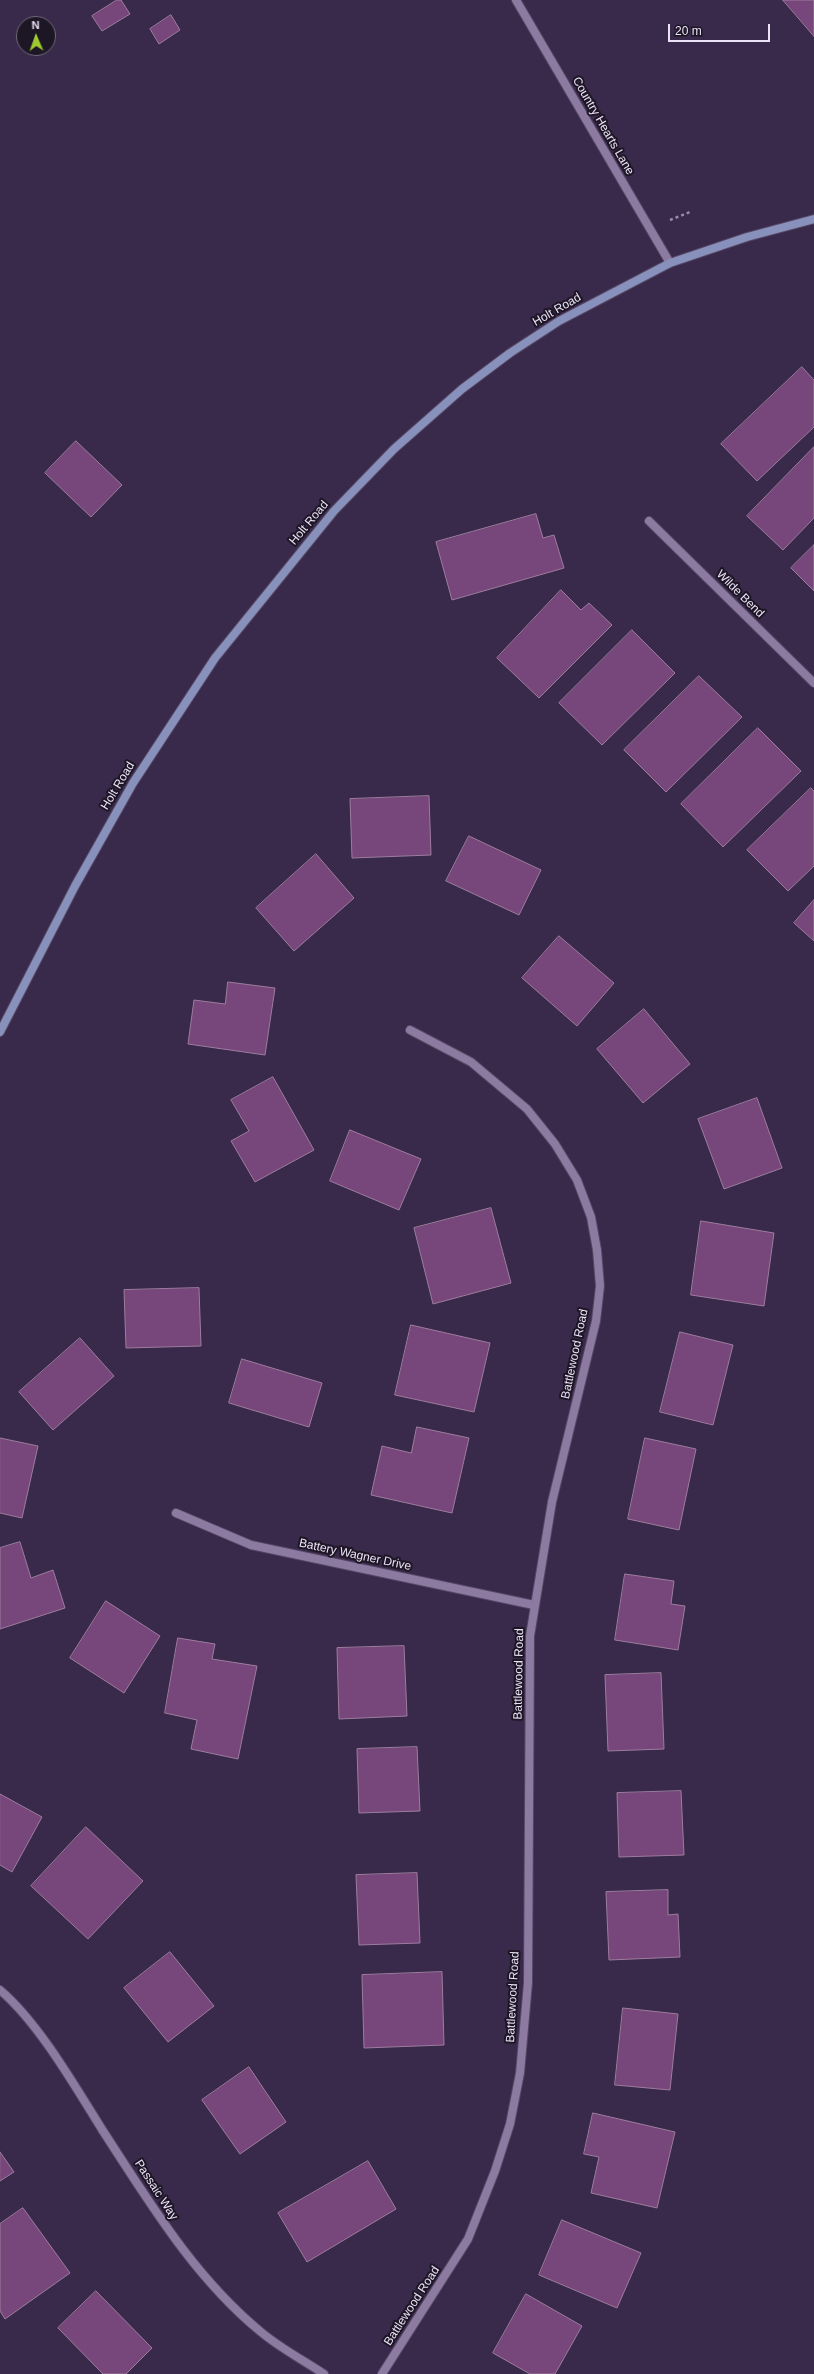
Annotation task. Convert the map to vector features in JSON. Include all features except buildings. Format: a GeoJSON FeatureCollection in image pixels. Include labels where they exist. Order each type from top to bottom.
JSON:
{"type":"FeatureCollection","features":[{"type":"Feature","properties":{"kind":"street","name":"Country Hearts Lane"},"geometry":{"type":"LineString","coordinates":[[516,0],[670,263]]}},
{"type":"Feature","properties":{"kind":"street","name":"Holt Road"},"geometry":{"type":"LineString","coordinates":[[0,1032],[75,886],[133,783],[215,658],[334,511],[394,449],[462,389],[510,353],[559,321],[670,263],[747,237],[814,219]]}},
{"type":"Feature","properties":{"kind":"street","name":"Wilde Bend"},"geometry":{"type":"LineString","coordinates":[[649,521],[814,683]]}},
{"type":"Feature","properties":{"kind":"street","name":"Battlewood Road"},"geometry":{"type":"LineString","coordinates":[[382,2374],[468,2239],[495,2172],[510,2124],[520,2073],[528,1983],[530,1636],[552,1502],[596,1321],[600,1286],[597,1250],[591,1217],[577,1180],[555,1144],[527,1109],[471,1062],[410,1030]]}},
{"type":"Feature","properties":{"kind":"street","name":"Battery Wagner Drive"},"geometry":{"type":"LineString","coordinates":[[176,1513],[251,1545],[534,1605]]}},
{"type":"Feature","properties":{"kind":"street","name":"Passaic Way"},"geometry":{"type":"LineString","coordinates":[[0,1990],[34,2028],[68,2076],[174,2239],[213,2286],[262,2333],[324,2374]]}}]}
